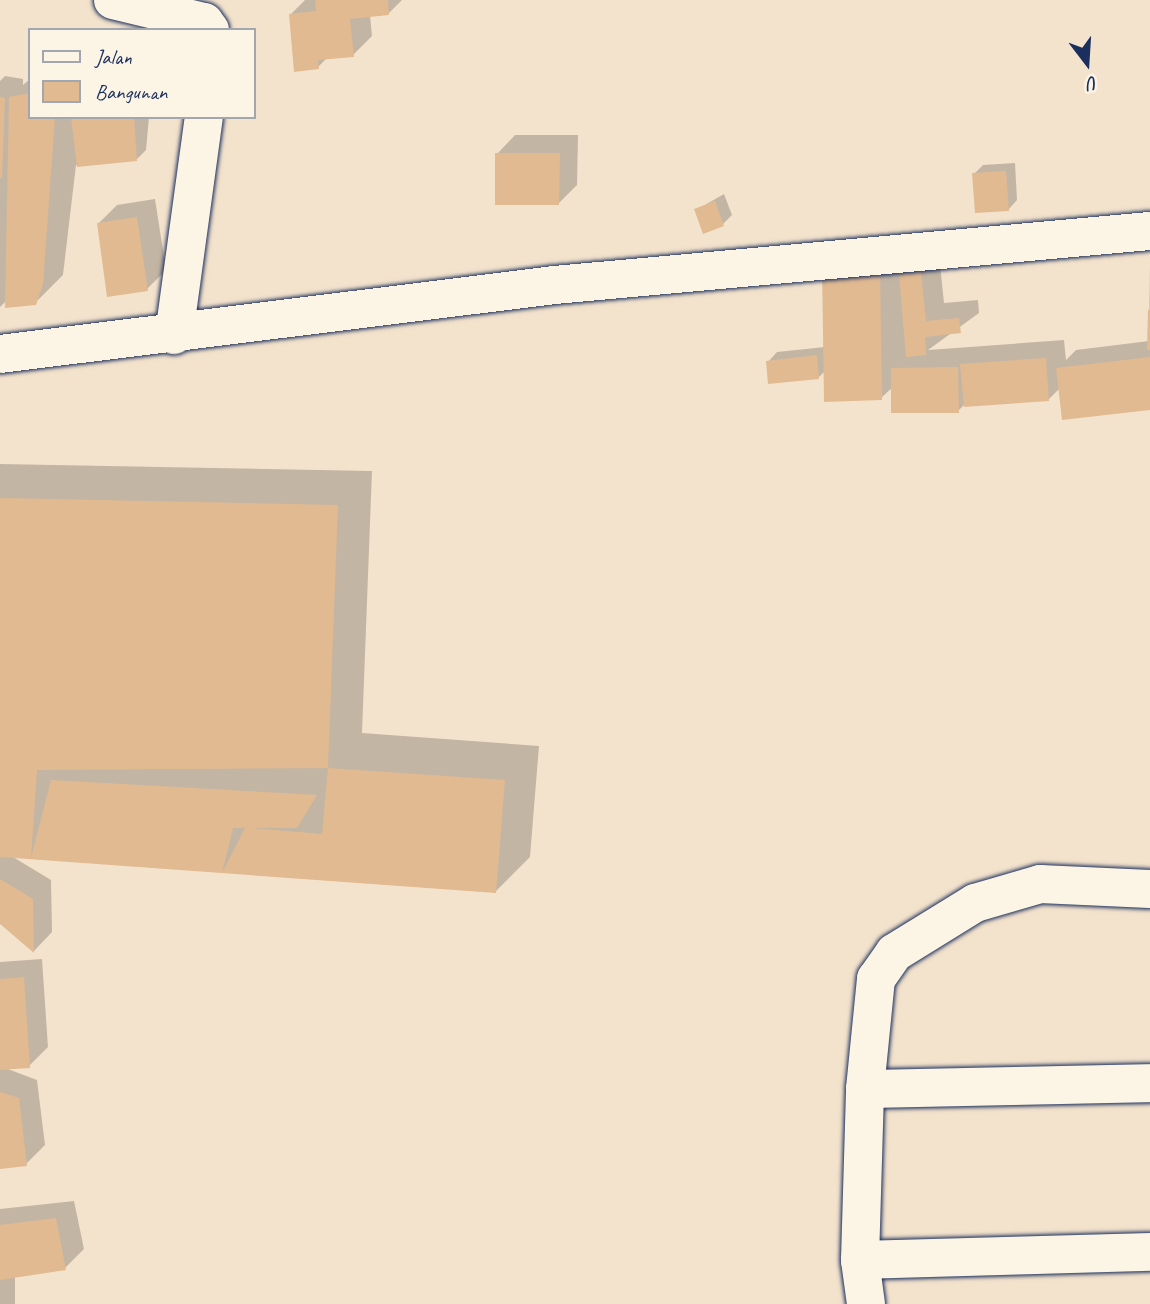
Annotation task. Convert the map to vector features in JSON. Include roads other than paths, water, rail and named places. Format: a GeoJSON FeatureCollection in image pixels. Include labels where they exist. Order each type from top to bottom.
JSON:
{"type":"FeatureCollection","features":[{"type":"Feature","properties":{"kind":"street"},"geometry":{"type":"LineString","coordinates":[[113,0],[204,22],[208,28]]}},
{"type":"Feature","properties":{"kind":"street"},"geometry":{"type":"LineString","coordinates":[[174,335],[204,119]]}},
{"type":"Feature","properties":{"kind":"street"},"geometry":{"type":"LineString","coordinates":[[0,354],[174,335],[555,285],[1150,232]]}},
{"type":"Feature","properties":{"kind":"street"},"geometry":{"type":"LineString","coordinates":[[866,1304],[860,1260],[865,1089],[876,979],[894,953],[920,933],[975,903],[1040,884],[1150,889]]}},
{"type":"Feature","properties":{"kind":"street"},"geometry":{"type":"LineString","coordinates":[[865,1089],[1150,1083]]}},
{"type":"Feature","properties":{"kind":"street"},"geometry":{"type":"LineString","coordinates":[[860,1260],[1150,1252]]}}]}
